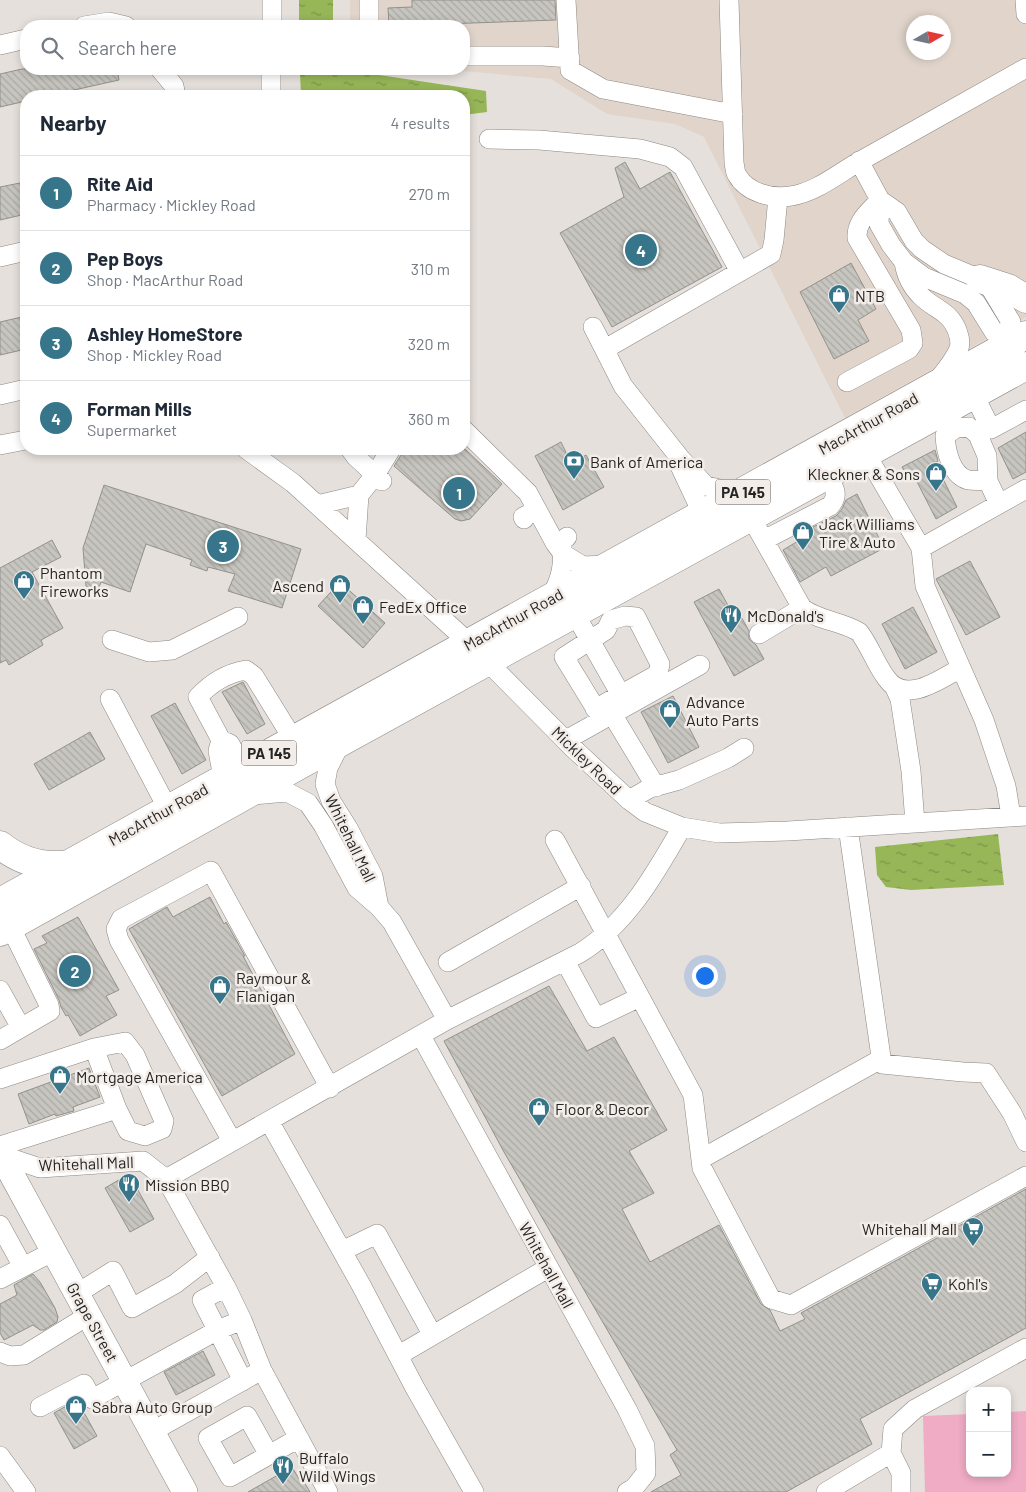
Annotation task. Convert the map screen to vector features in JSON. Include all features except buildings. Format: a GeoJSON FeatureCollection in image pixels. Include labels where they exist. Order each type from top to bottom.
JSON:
{"type":"FeatureCollection","features":[{"type":"Feature","properties":{"kind":"highway"},"geometry":{"type":"LineString","coordinates":[[980,279],[1008,288],[1026,299]]}},
{"type":"Feature","properties":{"kind":"highway","name":"MacArthur Road"},"geometry":{"type":"LineString","coordinates":[[3,920],[69,864],[934,386],[1020,341]]}},
{"type":"Feature","properties":{"kind":"highway","name":"MacArthur Road"},"geometry":{"type":"LineString","coordinates":[[3,920],[244,796],[575,614],[757,529],[827,475],[866,454],[951,419],[974,395],[1026,366]]}},
{"type":"Feature","properties":{"kind":"highway"},"geometry":{"type":"LineString","coordinates":[[0,845],[12,854],[39,865],[69,864]]}},
{"type":"Feature","properties":{"kind":"main road","name":"Grape Street"},"geometry":{"type":"LineString","coordinates":[[0,1152],[186,1492]]}},
{"type":"Feature","properties":{"kind":"street"},"geometry":{"type":"LineString","coordinates":[[272,0],[272,20]]}},
{"type":"Feature","properties":{"kind":"street"},"geometry":{"type":"LineString","coordinates":[[369,0],[369,20]]}},
{"type":"Feature","properties":{"kind":"street"},"geometry":{"type":"LineString","coordinates":[[566,0],[570,70],[603,89],[734,114]]}},
{"type":"Feature","properties":{"kind":"street"},"geometry":{"type":"LineString","coordinates":[[729,0],[734,114],[734,164],[737,174],[745,184],[769,196],[792,196],[806,192],[1026,68]]}},
{"type":"Feature","properties":{"kind":"street"},"geometry":{"type":"LineString","coordinates":[[1025,0],[1026,14]]}},
{"type":"Feature","properties":{"kind":"street"},"geometry":{"type":"LineString","coordinates":[[0,45],[20,40]]}},
{"type":"Feature","properties":{"kind":"street"},"geometry":{"type":"LineString","coordinates":[[470,56],[570,58]]}},
{"type":"Feature","properties":{"kind":"street"},"geometry":{"type":"LineString","coordinates":[[165,75],[174,86],[175,90]]}},
{"type":"Feature","properties":{"kind":"street"},"geometry":{"type":"LineString","coordinates":[[271,75],[271,90]]}},
{"type":"Feature","properties":{"kind":"street"},"geometry":{"type":"LineString","coordinates":[[603,89],[616,75]]}},
{"type":"Feature","properties":{"kind":"street"},"geometry":{"type":"LineString","coordinates":[[489,139],[540,140],[640,149],[670,158],[683,167],[740,272]]}},
{"type":"Feature","properties":{"kind":"street"},"geometry":{"type":"LineString","coordinates":[[859,162],[880,200],[897,212],[914,241],[930,256],[980,279],[990,287],[1020,341]]}},
{"type":"Feature","properties":{"kind":"street"},"geometry":{"type":"LineString","coordinates":[[605,349],[770,254],[774,240],[778,197]]}},
{"type":"Feature","properties":{"kind":"street"},"geometry":{"type":"LineString","coordinates":[[880,200],[879,224],[891,245],[904,262],[924,277],[965,294],[976,303],[994,332],[1020,341]]}},
{"type":"Feature","properties":{"kind":"street"},"geometry":{"type":"LineString","coordinates":[[847,382],[909,349],[913,343],[911,330],[857,238],[856,229],[860,222],[880,200]]}},
{"type":"Feature","properties":{"kind":"street"},"geometry":{"type":"LineString","coordinates":[[0,257],[20,252]]}},
{"type":"Feature","properties":{"kind":"street"},"geometry":{"type":"LineString","coordinates":[[904,262],[906,275],[911,285],[922,296],[950,316],[960,340],[959,350],[934,386]]}},
{"type":"Feature","properties":{"kind":"street"},"geometry":{"type":"LineString","coordinates":[[593,327],[622,386],[672,449],[706,486],[725,490],[746,491]]}},
{"type":"Feature","properties":{"kind":"street"},"geometry":{"type":"LineString","coordinates":[[0,395],[20,390]]}},
{"type":"Feature","properties":{"kind":"street"},"geometry":{"type":"LineString","coordinates":[[974,395],[991,429],[1026,410]]}},
{"type":"Feature","properties":{"kind":"street"},"geometry":{"type":"LineString","coordinates":[[988,481],[968,480],[960,476],[954,469],[946,449],[945,436],[951,419],[969,427],[978,435],[987,456],[988,481],[999,504]]}},
{"type":"Feature","properties":{"kind":"street"},"geometry":{"type":"LineString","coordinates":[[470,435],[520,476],[531,515],[557,546],[583,566],[613,564]]}},
{"type":"Feature","properties":{"kind":"street"},"geometry":{"type":"LineString","coordinates":[[0,445],[20,441]]}},
{"type":"Feature","properties":{"kind":"street"},"geometry":{"type":"LineString","coordinates":[[672,449],[703,515]]}},
{"type":"Feature","properties":{"kind":"street"},"geometry":{"type":"LineString","coordinates":[[866,454],[921,548],[925,586],[987,729],[1018,816]]}},
{"type":"Feature","properties":{"kind":"street","name":"Mickley Road"},"geometry":{"type":"LineString","coordinates":[[254,455],[293,483],[469,643],[566,740],[629,800],[645,812],[682,827],[718,833],[788,831],[1018,816]]}},
{"type":"Feature","properties":{"kind":"street"},"geometry":{"type":"LineString","coordinates":[[354,455],[378,478]]}},
{"type":"Feature","properties":{"kind":"street"},"geometry":{"type":"LineString","coordinates":[[317,505],[359,495],[378,478],[388,455]]}},
{"type":"Feature","properties":{"kind":"street"},"geometry":{"type":"LineString","coordinates":[[921,548],[1026,489]]}},
{"type":"Feature","properties":{"kind":"street"},"geometry":{"type":"LineString","coordinates":[[356,540],[359,495]]}},
{"type":"Feature","properties":{"kind":"street"},"geometry":{"type":"LineString","coordinates":[[757,529],[802,608],[810,614],[859,632],[887,679],[895,688],[900,699],[911,771],[915,823]]}},
{"type":"Feature","properties":{"kind":"street"},"geometry":{"type":"LineString","coordinates":[[550,599],[560,578],[557,546]]}},
{"type":"Feature","properties":{"kind":"street"},"geometry":{"type":"LineString","coordinates":[[758,634],[802,608]]}},
{"type":"Feature","properties":{"kind":"street"},"geometry":{"type":"LineString","coordinates":[[575,614],[621,695]]}},
{"type":"Feature","properties":{"kind":"street"},"geometry":{"type":"LineString","coordinates":[[603,714],[621,695],[658,674],[660,664],[636,617],[625,616],[611,620],[606,630],[564,658],[603,714],[656,787]]}},
{"type":"Feature","properties":{"kind":"street"},"geometry":{"type":"LineString","coordinates":[[112,640],[149,652],[172,650],[238,617]]}},
{"type":"Feature","properties":{"kind":"street"},"geometry":{"type":"LineString","coordinates":[[566,740],[603,714],[700,665]]}},
{"type":"Feature","properties":{"kind":"street"},"geometry":{"type":"LineString","coordinates":[[895,688],[915,690],[927,686],[961,668]]}},
{"type":"Feature","properties":{"kind":"street"},"geometry":{"type":"LineString","coordinates":[[233,773],[230,744],[221,740],[198,697],[208,687],[234,672],[246,670],[254,676],[293,739]]}},
{"type":"Feature","properties":{"kind":"street"},"geometry":{"type":"LineString","coordinates":[[110,699],[168,809]]}},
{"type":"Feature","properties":{"kind":"street","name":"Whitehall Mall"},"geometry":{"type":"LineString","coordinates":[[341,742],[328,768],[325,784],[331,802],[348,828],[373,876],[379,906]]}},
{"type":"Feature","properties":{"kind":"street"},"geometry":{"type":"LineString","coordinates":[[629,800],[728,758],[744,748]]}},
{"type":"Feature","properties":{"kind":"street","name":"Whitehall Mall"},"geometry":{"type":"LineString","coordinates":[[244,796],[287,792],[308,804],[323,825],[357,888],[379,906],[392,922],[447,1020]]}},
{"type":"Feature","properties":{"kind":"street"},"geometry":{"type":"LineString","coordinates":[[166,1179],[330,1088],[447,1020],[565,961],[598,942],[606,932],[617,924],[649,883],[682,827]]}},
{"type":"Feature","properties":{"kind":"street"},"geometry":{"type":"LineString","coordinates":[[848,827],[882,1064],[986,1073],[1012,1113],[1026,1142]]}},
{"type":"Feature","properties":{"kind":"street"},"geometry":{"type":"LineString","coordinates":[[556,840],[693,1095],[702,1168],[771,1299],[791,1305],[1026,1176]]}},
{"type":"Feature","properties":{"kind":"street"},"geometry":{"type":"LineString","coordinates":[[232,1141],[119,940],[116,929],[121,919],[212,871],[330,1088]]}},
{"type":"Feature","properties":{"kind":"street"},"geometry":{"type":"LineString","coordinates":[[448,962],[581,886]]}},
{"type":"Feature","properties":{"kind":"street"},"geometry":{"type":"LineString","coordinates":[[0,1040],[50,1011],[50,1004],[3,920]]}},
{"type":"Feature","properties":{"kind":"street"},"geometry":{"type":"LineString","coordinates":[[565,961],[596,1018],[640,998]]}},
{"type":"Feature","properties":{"kind":"street"},"geometry":{"type":"LineString","coordinates":[[0,990],[20,1028]]}},
{"type":"Feature","properties":{"kind":"street","name":"Whitehall Mall"},"geometry":{"type":"LineString","coordinates":[[421,1036],[645,1446],[646,1473],[634,1488],[626,1492]]}},
{"type":"Feature","properties":{"kind":"street"},"geometry":{"type":"LineString","coordinates":[[0,1078],[94,1048],[125,1042],[135,1055],[164,1121],[162,1129],[145,1136],[128,1131],[117,1109],[94,1048]]}},
{"type":"Feature","properties":{"kind":"street"},"geometry":{"type":"LineString","coordinates":[[700,1159],[881,1059]]}},
{"type":"Feature","properties":{"kind":"street"},"geometry":{"type":"LineString","coordinates":[[0,1152],[117,1109]]}},
{"type":"Feature","properties":{"kind":"street"},"geometry":{"type":"LineString","coordinates":[[269,1121],[474,1492]]}},
{"type":"Feature","properties":{"kind":"street","name":"Whitehall Mall"},"geometry":{"type":"LineString","coordinates":[[0,1152],[40,1168],[142,1161],[166,1179],[226,1287],[242,1320],[262,1370],[328,1492]]}},
{"type":"Feature","properties":{"kind":"street"},"geometry":{"type":"LineString","coordinates":[[0,1225],[23,1267]]}},
{"type":"Feature","properties":{"kind":"street"},"geometry":{"type":"LineString","coordinates":[[342,1252],[377,1234],[432,1334]]}},
{"type":"Feature","properties":{"kind":"street"},"geometry":{"type":"LineString","coordinates":[[0,1278],[54,1251]]}},
{"type":"Feature","properties":{"kind":"street"},"geometry":{"type":"LineString","coordinates":[[78,1293],[114,1271],[132,1308],[175,1284],[210,1257]]}},
{"type":"Feature","properties":{"kind":"street"},"geometry":{"type":"LineString","coordinates":[[399,1355],[548,1268]]}},
{"type":"Feature","properties":{"kind":"street"},"geometry":{"type":"LineString","coordinates":[[226,1287],[202,1300],[243,1381]]}},
{"type":"Feature","properties":{"kind":"street"},"geometry":{"type":"LineString","coordinates":[[0,1352],[3,1355],[10,1356],[24,1355],[90,1315]]}},
{"type":"Feature","properties":{"kind":"street"},"geometry":{"type":"LineString","coordinates":[[40,1407],[84,1384],[92,1400],[218,1330],[242,1320]]}},
{"type":"Feature","properties":{"kind":"street"},"geometry":{"type":"LineString","coordinates":[[901,1492],[901,1472],[891,1453],[893,1429],[915,1409],[1026,1348]]}},
{"type":"Feature","properties":{"kind":"street"},"geometry":{"type":"LineString","coordinates":[[153,1431],[262,1370]]}},
{"type":"Feature","properties":{"kind":"street"},"geometry":{"type":"LineString","coordinates":[[269,1455],[299,1438]]}},
{"type":"Feature","properties":{"kind":"street"},"geometry":{"type":"LineString","coordinates":[[826,1492],[891,1453]]}},
{"type":"Feature","properties":{"kind":"street"},"geometry":{"type":"LineString","coordinates":[[0,1456],[26,1492]]}},
{"type":"Feature","properties":{"kind":"shaded area"},"geometry":{"type":"Polygon","coordinates":[[[350,0],[1026,0],[1026,317],[845,418],[704,137],[675,124],[607,114],[551,79],[470,72],[470,20],[350,20],[350,0]]]}},
{"type":"Feature","properties":{"kind":"shaded area"},"geometry":{"type":"Polygon","coordinates":[[[1026,1411],[1026,1492],[925,1492],[923,1416],[966,1414],[966,1477],[1011,1477],[1011,1412],[1026,1411]]]}},
{"type":"Feature","properties":{"kind":"water"},"geometry":{"type":"Polygon","coordinates":[[[299,0],[333,0],[333,20],[299,20],[299,0]]]}},
{"type":"Feature","properties":{"kind":"water"},"geometry":{"type":"Polygon","coordinates":[[[300,75],[379,75],[486,91],[487,112],[470,114],[470,90],[301,90],[300,75]]]}},
{"type":"Feature","properties":{"kind":"water"},"geometry":{"type":"Polygon","coordinates":[[[998,834],[1004,885],[911,890],[886,887],[877,875],[875,847],[998,834]]]}},
{"type":"Feature","properties":{"kind":"place","name":"Forman Mills"},"geometry":{"type":"Point","coordinates":[641,250]}},
{"type":"Feature","properties":{"kind":"place","name":"NTB"},"geometry":{"type":"Point","coordinates":[839,314]}},
{"type":"Feature","properties":{"kind":"place","name":"Bank of America"},"geometry":{"type":"Point","coordinates":[574,480]}},
{"type":"Feature","properties":{"kind":"place","name":"Kleckner & Sons"},"geometry":{"type":"Point","coordinates":[936,492]}},
{"type":"Feature","properties":{"kind":"place","name":"Rite Aid"},"geometry":{"type":"Point","coordinates":[459,493]}},
{"type":"Feature","properties":{"kind":"place","name":"Ashley HomeStore"},"geometry":{"type":"Point","coordinates":[223,546]}},
{"type":"Feature","properties":{"kind":"place","name":"Jack Williams Tire & Auto"},"geometry":{"type":"Point","coordinates":[803,551]}},
{"type":"Feature","properties":{"kind":"place","name":"Phantom Fireworks"},"geometry":{"type":"Point","coordinates":[24,600]}},
{"type":"Feature","properties":{"kind":"place","name":"Ascend"},"geometry":{"type":"Point","coordinates":[340,604]}},
{"type":"Feature","properties":{"kind":"place","name":"FedEx Office"},"geometry":{"type":"Point","coordinates":[363,625]}},
{"type":"Feature","properties":{"kind":"place","name":"McDonald's"},"geometry":{"type":"Point","coordinates":[731,634]}},
{"type":"Feature","properties":{"kind":"place","name":"Advance Auto Parts"},"geometry":{"type":"Point","coordinates":[670,729]}},
{"type":"Feature","properties":{"kind":"place","name":"Pep Boys"},"geometry":{"type":"Point","coordinates":[75,971]}},
{"type":"Feature","properties":{"kind":"place","name":"Raymour & Flanigan"},"geometry":{"type":"Point","coordinates":[220,1005]}},
{"type":"Feature","properties":{"kind":"place","name":"Mortgage America"},"geometry":{"type":"Point","coordinates":[60,1095]}},
{"type":"Feature","properties":{"kind":"place","name":"Floor & Decor"},"geometry":{"type":"Point","coordinates":[539,1127]}},
{"type":"Feature","properties":{"kind":"place","name":"Mission BBQ"},"geometry":{"type":"Point","coordinates":[129,1203]}},
{"type":"Feature","properties":{"kind":"place","name":"Whitehall Mall"},"geometry":{"type":"Point","coordinates":[973,1247]}},
{"type":"Feature","properties":{"kind":"place","name":"Kohl's"},"geometry":{"type":"Point","coordinates":[932,1302]}},
{"type":"Feature","properties":{"kind":"place","name":"Sabra Auto Group"},"geometry":{"type":"Point","coordinates":[76,1425]}},
{"type":"Feature","properties":{"kind":"place","name":"Buffalo Wild Wings"},"geometry":{"type":"Point","coordinates":[283,1485]}}]}
